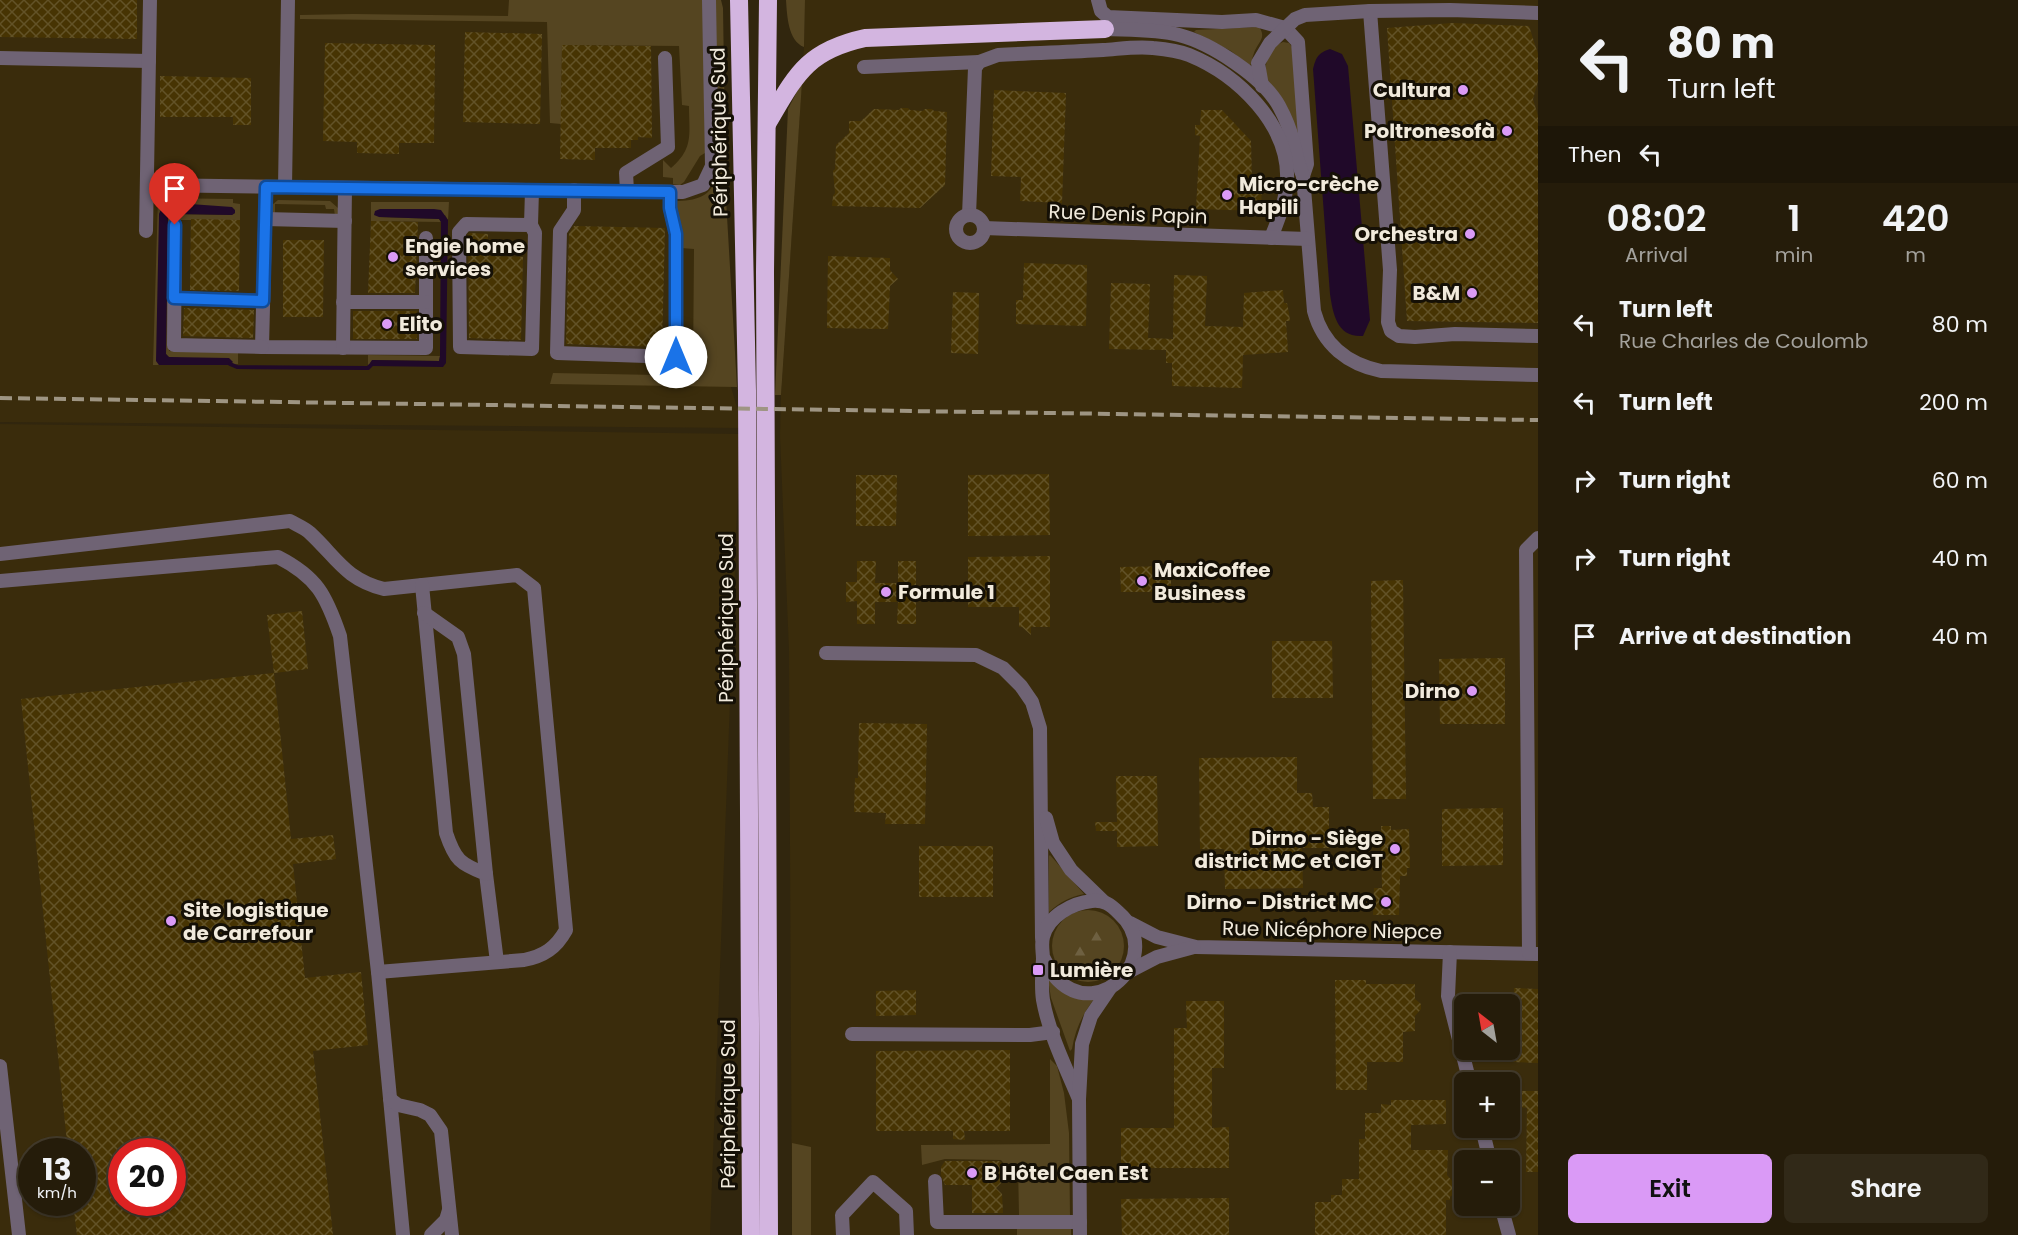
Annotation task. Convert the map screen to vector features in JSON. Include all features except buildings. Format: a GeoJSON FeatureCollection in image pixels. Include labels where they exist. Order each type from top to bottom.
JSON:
{"type":"FeatureCollection","features":[{"type":"Feature","properties":{"kind":"highway","name":"Périphérique Sud"},"geometry":{"type":"LineString","coordinates":[[768,0],[765,430],[769,1235]]}},
{"type":"Feature","properties":{"kind":"highway","name":"Périphérique Sud"},"geometry":{"type":"LineString","coordinates":[[738,4],[747,391],[751,1235]]}},
{"type":"Feature","properties":{"kind":"highway"},"geometry":{"type":"LineString","coordinates":[[766,126],[796,76],[825,51],[841,43],[865,38],[1101,13]]}},
{"type":"Feature","properties":{"kind":"street"},"geometry":{"type":"LineString","coordinates":[[146,231],[153,185],[149,61],[150,0]]}},
{"type":"Feature","properties":{"kind":"street"},"geometry":{"type":"LineString","coordinates":[[285,187],[288,0]]}},
{"type":"Feature","properties":{"kind":"street"},"geometry":{"type":"LineString","coordinates":[[153,185],[677,192],[703,185],[712,166],[709,0]]}},
{"type":"Feature","properties":{"kind":"street"},"geometry":{"type":"LineString","coordinates":[[1262,86],[1258,63],[1270,43],[1295,20],[1305,15],[1450,5],[1538,13]]}},
{"type":"Feature","properties":{"kind":"street"},"geometry":{"type":"LineString","coordinates":[[1370,11],[1390,270],[1388,322],[1391,331],[1399,336],[1415,337],[1455,334],[1538,336]]}},
{"type":"Feature","properties":{"kind":"street"},"geometry":{"type":"LineString","coordinates":[[1101,13],[1108,17],[1124,19],[1222,22],[1256,20],[1285,28],[1298,42],[1307,164],[1303,176]]}},
{"type":"Feature","properties":{"kind":"street"},"geometry":{"type":"LineString","coordinates":[[1101,13],[1178,34],[1224,55],[1247,71],[1278,104],[1293,138],[1298,165],[1303,176],[1312,301],[1317,322],[1336,350],[1367,368],[1382,371],[1538,375]]}},
{"type":"Feature","properties":{"kind":"street"},"geometry":{"type":"LineString","coordinates":[[864,67],[979,62],[998,55],[1151,48],[1187,55],[1220,71],[1249,95],[1268,119],[1281,145],[1287,166],[1287,183],[1283,205],[1271,238]]}},
{"type":"Feature","properties":{"kind":"street"},"geometry":{"type":"LineString","coordinates":[[0,58],[149,61]]}},
{"type":"Feature","properties":{"kind":"street"},"geometry":{"type":"LineString","coordinates":[[627,191],[626,173],[668,147],[665,58]]}},
{"type":"Feature","properties":{"kind":"street"},"geometry":{"type":"LineString","coordinates":[[969,215],[975,68],[979,62]]}},
{"type":"Feature","properties":{"kind":"street"},"geometry":{"type":"LineString","coordinates":[[262,347],[266,187]]}},
{"type":"Feature","properties":{"kind":"street"},"geometry":{"type":"LineString","coordinates":[[343,348],[345,188]]}},
{"type":"Feature","properties":{"kind":"street"},"geometry":{"type":"LineString","coordinates":[[531,225],[466,224],[459,231],[460,347],[532,350],[534,233],[531,225],[532,190]]}},
{"type":"Feature","properties":{"kind":"street"},"geometry":{"type":"LineString","coordinates":[[574,190],[574,210],[560,231],[557,353],[676,357],[676,234],[670,208],[677,192]]}},
{"type":"Feature","properties":{"kind":"street"},"geometry":{"type":"LineString","coordinates":[[969,215],[979,219],[984,228],[977,242],[966,243],[957,237],[956,225],[964,216],[969,215]]}},
{"type":"Feature","properties":{"kind":"street"},"geometry":{"type":"LineString","coordinates":[[265,219],[345,221]]}},
{"type":"Feature","properties":{"kind":"street"},"geometry":{"type":"LineString","coordinates":[[175,225],[174,345],[426,348],[426,238]]}},
{"type":"Feature","properties":{"kind":"street","name":"Rue Denis Papin"},"geometry":{"type":"LineString","coordinates":[[984,228],[1308,239]]}},
{"type":"Feature","properties":{"kind":"street"},"geometry":{"type":"LineString","coordinates":[[174,298],[263,301]]}},
{"type":"Feature","properties":{"kind":"street"},"geometry":{"type":"LineString","coordinates":[[344,302],[425,302]]}},
{"type":"Feature","properties":{"kind":"street"},"geometry":{"type":"LineString","coordinates":[[0,554],[290,521],[309,531],[352,576],[368,585],[384,589],[517,575],[534,588],[566,930],[560,941],[550,951],[539,957],[378,972]]}},
{"type":"Feature","properties":{"kind":"street"},"geometry":{"type":"LineString","coordinates":[[1533,953],[1526,550],[1538,538]]}},
{"type":"Feature","properties":{"kind":"street"},"geometry":{"type":"LineString","coordinates":[[0,581],[278,556],[297,566],[317,585],[330,606],[340,636],[378,972],[404,1235]]}},
{"type":"Feature","properties":{"kind":"street"},"geometry":{"type":"LineString","coordinates":[[422,585],[446,833],[451,849],[464,865],[486,874]]}},
{"type":"Feature","properties":{"kind":"street"},"geometry":{"type":"LineString","coordinates":[[424,613],[458,637],[464,654],[497,962]]}},
{"type":"Feature","properties":{"kind":"street"},"geometry":{"type":"LineString","coordinates":[[826,653],[976,655],[1003,668],[1021,686],[1032,702],[1040,728],[1043,1001],[1079,1100]]}},
{"type":"Feature","properties":{"kind":"street"},"geometry":{"type":"LineString","coordinates":[[1041,802],[1053,843],[1071,870],[1130,923],[1135,939],[1135,952],[1128,972]]}},
{"type":"Feature","properties":{"kind":"street"},"geometry":{"type":"LineString","coordinates":[[1042,938],[1048,926],[1067,908],[1082,902],[1103,901]]}},
{"type":"Feature","properties":{"kind":"street","name":"Rue Nicéphore Niepce"},"geometry":{"type":"LineString","coordinates":[[1130,923],[1157,937],[1196,946],[1533,953]]}},
{"type":"Feature","properties":{"kind":"street"},"geometry":{"type":"LineString","coordinates":[[1043,957],[1059,981],[1070,989],[1083,993],[1097,993],[1110,988],[1128,972],[1157,957],[1196,946]]}},
{"type":"Feature","properties":{"kind":"street"},"geometry":{"type":"LineString","coordinates":[[1450,952],[1448,996],[1467,1072]]}},
{"type":"Feature","properties":{"kind":"street"},"geometry":{"type":"LineString","coordinates":[[935,1181],[937,1222],[1080,1229],[1079,1100],[1082,1044],[1091,1016],[1110,988]]}},
{"type":"Feature","properties":{"kind":"street"},"geometry":{"type":"LineString","coordinates":[[852,1034],[1030,1035],[1053,1032]]}},
{"type":"Feature","properties":{"kind":"street"},"geometry":{"type":"LineString","coordinates":[[0,1066],[19,1235]]}},
{"type":"Feature","properties":{"kind":"street"},"geometry":{"type":"LineString","coordinates":[[390,1099],[398,1105],[430,1115],[441,1131],[452,1235]]}},
{"type":"Feature","properties":{"kind":"street"},"geometry":{"type":"LineString","coordinates":[[843,1235],[842,1215],[873,1182],[906,1211],[908,1235]]}},
{"type":"Feature","properties":{"kind":"street"},"geometry":{"type":"LineString","coordinates":[[431,1235],[446,1220],[449,1210]]}},
{"type":"Feature","properties":{"kind":"street"},"geometry":{"type":"LineString","coordinates":[[1504,1216],[1509,1235]]}},
{"type":"Feature","properties":{"kind":"shaded area"},"geometry":{"type":"Polygon","coordinates":[[[0,0],[693,0],[700,141],[716,187],[731,387],[743,428],[0,422],[0,0]]]}},
{"type":"Feature","properties":{"kind":"shaded area"},"geometry":{"type":"Polygon","coordinates":[[[805,0],[1538,0],[1538,1235],[792,1235],[789,650],[780,436],[804,47],[805,0]]]}},
{"type":"Feature","properties":{"kind":"shaded area"},"geometry":{"type":"Polygon","coordinates":[[[1330,49],[1342,54],[1348,66],[1370,320],[1363,336],[1354,336],[1342,329],[1335,317],[1330,294],[1313,69],[1318,56],[1330,49]]]}},
{"type":"Feature","properties":{"kind":"shaded area"},"geometry":{"type":"Polygon","coordinates":[[[176,203],[232,207],[235,213],[232,215],[175,214],[168,218],[166,354],[169,357],[229,358],[233,362],[228,365],[159,365],[156,361],[159,214],[166,206],[176,203]]]}},
{"type":"Feature","properties":{"kind":"shaded area"},"geometry":{"type":"Polygon","coordinates":[[[380,209],[441,210],[448,220],[446,363],[443,367],[372,366],[370,363],[372,360],[439,361],[440,356],[441,222],[439,219],[374,215],[375,211],[380,209]]]}},
{"type":"Feature","properties":{"kind":"shaded area"},"geometry":{"type":"Polygon","coordinates":[[[0,424],[740,434],[710,1235],[0,1235],[0,424]]]}},
{"type":"Feature","properties":{"kind":"green space"},"geometry":{"type":"Polygon","coordinates":[[[509,0],[704,0],[705,153],[700,156],[684,182],[680,185],[673,184],[673,178],[663,177],[663,160],[671,168],[684,154],[689,140],[689,106],[682,105],[679,46],[562,45],[561,124],[550,123],[547,22],[300,19],[300,15],[353,14],[508,16],[509,0]]]}},
{"type":"Feature","properties":{"kind":"green space"},"geometry":{"type":"Polygon","coordinates":[[[714,0],[721,0],[723,8],[726,199],[737,387],[550,384],[553,373],[657,375],[693,368],[694,249],[681,248],[675,201],[696,199],[707,193],[716,175],[714,0]]]}},
{"type":"Feature","properties":{"kind":"green space"},"geometry":{"type":"Polygon","coordinates":[[[786,0],[805,0],[804,47],[799,44],[792,33],[786,0]]]}},
{"type":"Feature","properties":{"kind":"green space"},"geometry":{"type":"Polygon","coordinates":[[[1259,27],[1262,37],[1250,66],[1231,51],[1194,32],[1196,30],[1259,27]]]}},
{"type":"Feature","properties":{"kind":"green space"},"geometry":{"type":"Polygon","coordinates":[[[1283,42],[1289,43],[1293,48],[1302,147],[1267,81],[1267,58],[1273,48],[1283,42]]]}},
{"type":"Feature","properties":{"kind":"green space"},"geometry":{"type":"Polygon","coordinates":[[[802,82],[781,395],[775,395],[788,109],[802,82]]]}},
{"type":"Feature","properties":{"kind":"green space"},"geometry":{"type":"Polygon","coordinates":[[[158,198],[233,199],[233,203],[240,204],[240,220],[171,220],[169,351],[238,353],[238,364],[228,365],[233,362],[169,357],[166,354],[168,218],[175,214],[232,215],[235,213],[167,205],[157,361],[159,365],[153,365],[158,198]]]}},
{"type":"Feature","properties":{"kind":"green space"},"geometry":{"type":"Polygon","coordinates":[[[278,200],[330,201],[338,208],[338,216],[335,216],[334,209],[326,209],[325,205],[275,204],[275,215],[272,205],[278,200]]]}},
{"type":"Feature","properties":{"kind":"green space"},"geometry":{"type":"Polygon","coordinates":[[[371,202],[449,202],[448,220],[445,215],[379,217],[439,219],[441,222],[371,221],[371,202]]]}},
{"type":"Feature","properties":{"kind":"green space"},"geometry":{"type":"Polygon","coordinates":[[[368,355],[440,356],[439,361],[373,360],[370,363],[372,366],[368,366],[368,355]]]}},
{"type":"Feature","properties":{"kind":"green space"},"geometry":{"type":"Polygon","coordinates":[[[1049,856],[1084,894],[1065,900],[1049,912],[1049,856]]]}},
{"type":"Feature","properties":{"kind":"green space"},"geometry":{"type":"Polygon","coordinates":[[[1095,910],[1114,920],[1122,932],[1124,946],[1122,960],[1114,972],[1102,980],[1081,982],[1062,972],[1054,960],[1052,939],[1062,920],[1074,912],[1095,910]]]}},
{"type":"Feature","properties":{"kind":"green space"},"geometry":{"type":"Polygon","coordinates":[[[1100,927],[1109,932],[1111,945],[1097,960],[1082,968],[1071,960],[1078,943],[1084,936],[1100,927]]]}},
{"type":"Feature","properties":{"kind":"green space"},"geometry":{"type":"Polygon","coordinates":[[[1048,979],[1069,994],[1094,999],[1080,1023],[1070,1051],[1051,998],[1048,979]]]}},
{"type":"Feature","properties":{"kind":"green space"},"geometry":{"type":"Polygon","coordinates":[[[1050,1059],[1057,1066],[1064,1093],[1069,1133],[1070,1217],[1019,1215],[1018,1166],[1005,1165],[1001,1160],[945,1159],[922,1165],[921,1145],[1050,1144],[1050,1059]]]}},
{"type":"Feature","properties":{"kind":"green space"},"geometry":{"type":"Polygon","coordinates":[[[792,1143],[811,1147],[811,1235],[792,1235],[792,1143]]]}},
{"type":"Feature","properties":{"kind":"green space"},"geometry":{"type":"Polygon","coordinates":[[[1017,1226],[1071,1227],[1071,1235],[1017,1235],[1017,1226]]]}},
{"type":"Feature","properties":{"kind":"waterway"},"geometry":{"type":"LineString","coordinates":[[230,364],[237,367],[368,368],[371,365]]}},
{"type":"Feature","properties":{"kind":"railway"},"geometry":{"type":"LineString","coordinates":[[0,398],[1538,420]]}},
{"type":"Feature","properties":{"kind":"place","name":"Cultura"},"geometry":{"type":"Point","coordinates":[1463,90]}},
{"type":"Feature","properties":{"kind":"place","name":"Poltronesofà"},"geometry":{"type":"Point","coordinates":[1507,131]}},
{"type":"Feature","properties":{"kind":"place","name":"Micro-crèche Hapili"},"geometry":{"type":"Point","coordinates":[1227,195]}},
{"type":"Feature","properties":{"kind":"place","name":"Orchestra"},"geometry":{"type":"Point","coordinates":[1470,234]}},
{"type":"Feature","properties":{"kind":"place","name":"Engie home services"},"geometry":{"type":"Point","coordinates":[393,257]}},
{"type":"Feature","properties":{"kind":"place","name":"B&M"},"geometry":{"type":"Point","coordinates":[1472,293]}},
{"type":"Feature","properties":{"kind":"place","name":"Elito"},"geometry":{"type":"Point","coordinates":[387,324]}},
{"type":"Feature","properties":{"kind":"place","name":"MaxiCoffee Business"},"geometry":{"type":"Point","coordinates":[1142,581]}},
{"type":"Feature","properties":{"kind":"place","name":"Formule 1"},"geometry":{"type":"Point","coordinates":[886,592]}},
{"type":"Feature","properties":{"kind":"place","name":"Dirno"},"geometry":{"type":"Point","coordinates":[1472,691]}},
{"type":"Feature","properties":{"kind":"place","name":"Dirno - Siège district MC et CIGT"},"geometry":{"type":"Point","coordinates":[1395,849]}},
{"type":"Feature","properties":{"kind":"place","name":"Dirno - District MC"},"geometry":{"type":"Point","coordinates":[1386,902]}},
{"type":"Feature","properties":{"kind":"place","name":"Site logistique de Carrefour"},"geometry":{"type":"Point","coordinates":[171,921]}},
{"type":"Feature","properties":{"kind":"place","name":"Lumière"},"geometry":{"type":"Point","coordinates":[1038,970]}},
{"type":"Feature","properties":{"kind":"place","name":"B Hôtel Caen Est"},"geometry":{"type":"Point","coordinates":[972,1173]}},
{"type":"Feature","properties":{"kind":"route"},"geometry":{"type":"LineString","coordinates":[[175,225],[174,298],[263,301],[266,187],[670,192],[670,208],[676,234],[676,357]]}}]}
